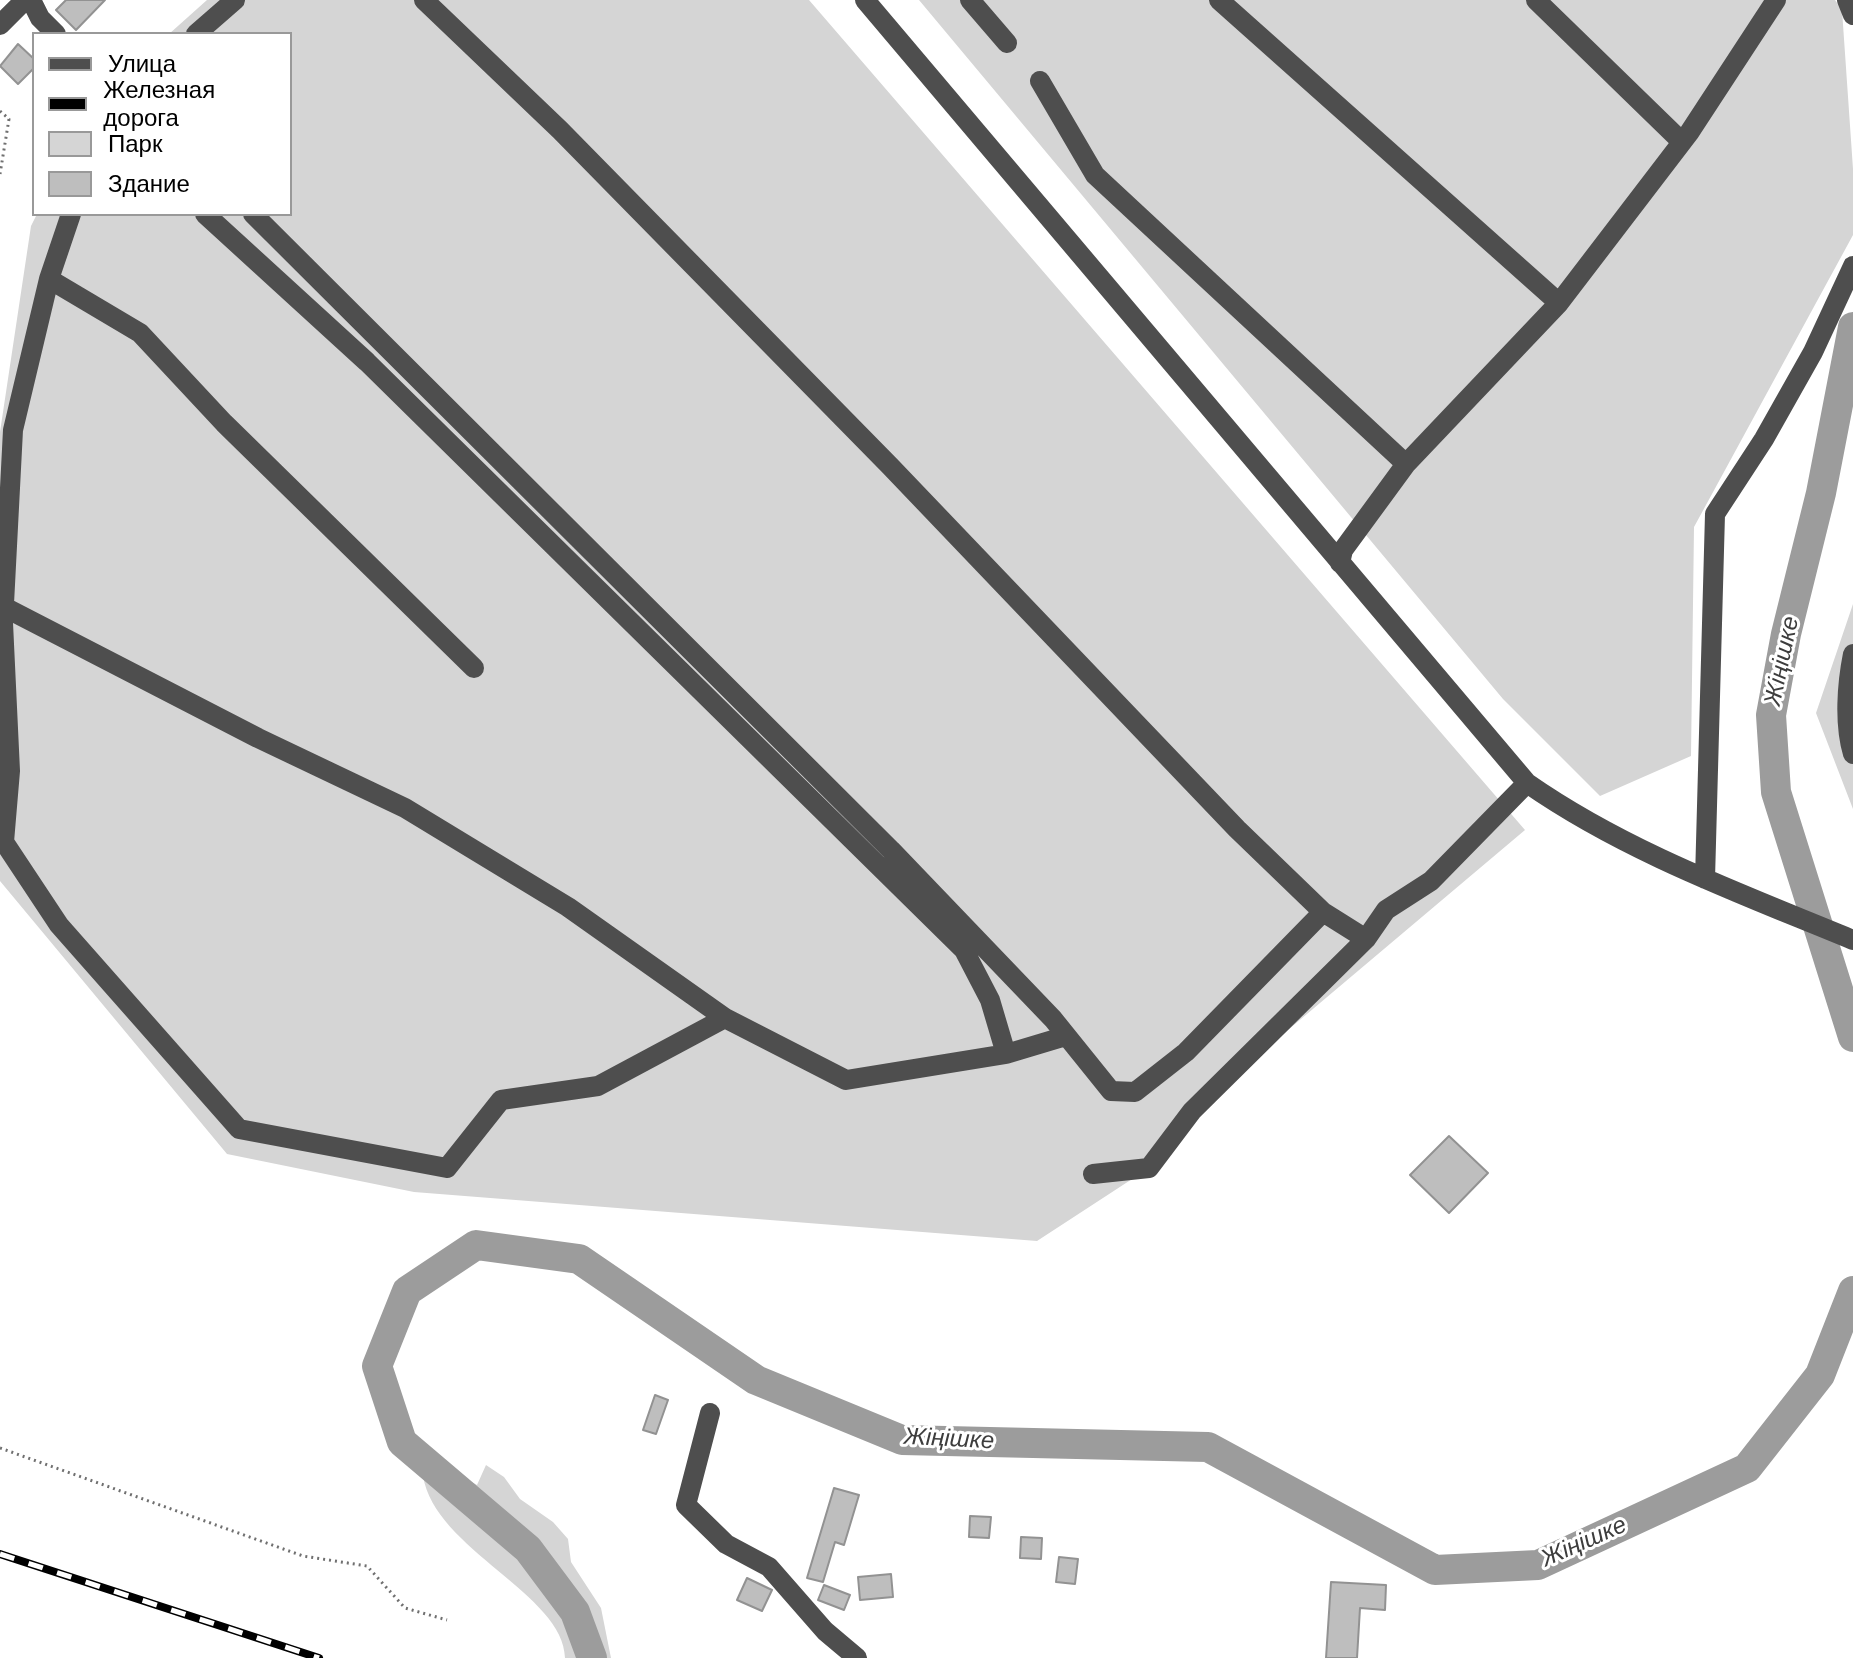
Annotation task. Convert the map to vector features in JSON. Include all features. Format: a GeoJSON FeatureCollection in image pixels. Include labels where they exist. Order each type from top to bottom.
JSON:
{"type":"FeatureCollection","features":[{"type":"Feature","properties":{"kind":"street"},"geometry":{"type":"LineString","coordinates":[[0,25],[25,0]]}},
{"type":"Feature","properties":{"kind":"street"},"geometry":{"type":"LineString","coordinates":[[31,0],[40,18],[54,32]]}},
{"type":"Feature","properties":{"kind":"street"},"geometry":{"type":"LineString","coordinates":[[198,32],[235,0]]}},
{"type":"Feature","properties":{"kind":"street"},"geometry":{"type":"LineString","coordinates":[[424,0],[560,130],[901,477],[1237,829],[1323,912],[1366,939]]}},
{"type":"Feature","properties":{"kind":"street"},"geometry":{"type":"LineString","coordinates":[[865,0],[1527,783],[1614,835],[1712,882],[1853,940]]}},
{"type":"Feature","properties":{"kind":"street"},"geometry":{"type":"LineString","coordinates":[[970,0],[1007,43]]}},
{"type":"Feature","properties":{"kind":"street"},"geometry":{"type":"LineString","coordinates":[[1219,0],[1559,303]]}},
{"type":"Feature","properties":{"kind":"street"},"geometry":{"type":"LineString","coordinates":[[1536,0],[1682,142]]}},
{"type":"Feature","properties":{"kind":"street"},"geometry":{"type":"LineString","coordinates":[[1340,563],[1343,550],[1406,464],[1559,303],[1682,142],[1776,0]]}},
{"type":"Feature","properties":{"kind":"street"},"geometry":{"type":"LineString","coordinates":[[1847,0],[1853,15]]}},
{"type":"Feature","properties":{"kind":"street"},"geometry":{"type":"LineString","coordinates":[[1040,81],[1095,175],[1406,464]]}},
{"type":"Feature","properties":{"kind":"street"},"geometry":{"type":"LineString","coordinates":[[70,216],[49,279],[13,430],[4,607],[10,771],[4,842],[59,925],[239,1129],[447,1168],[501,1100],[598,1086],[725,1018]]}},
{"type":"Feature","properties":{"kind":"street"},"geometry":{"type":"LineString","coordinates":[[207,216],[378,373],[964,950],[990,1000],[1006,1054]]}},
{"type":"Feature","properties":{"kind":"street"},"geometry":{"type":"LineString","coordinates":[[255,216],[891,850],[1066,1036],[1111,1091],[1135,1092],[1186,1052],[1323,912]]}},
{"type":"Feature","properties":{"kind":"street"},"geometry":{"type":"LineString","coordinates":[[1712,882],[1715,514],[1764,439],[1813,352],[1853,266]]}},
{"type":"Feature","properties":{"kind":"street"},"geometry":{"type":"LineString","coordinates":[[49,279],[140,333],[224,423],[474,668]]}},
{"type":"Feature","properties":{"kind":"street"},"geometry":{"type":"LineString","coordinates":[[4,607],[258,738],[405,808],[568,907],[725,1018],[846,1080],[1006,1054],[1066,1036]]}},
{"type":"Feature","properties":{"kind":"street"},"geometry":{"type":"LineString","coordinates":[[1853,654],[1849,672],[1849,728],[1853,754]]}},
{"type":"Feature","properties":{"kind":"street"},"geometry":{"type":"LineString","coordinates":[[1093,1174],[1149,1168],[1192,1111],[1366,939],[1386,910],[1431,881],[1527,783]]}},
{"type":"Feature","properties":{"kind":"street"},"geometry":{"type":"LineString","coordinates":[[710,1413],[686,1505],[726,1544],[769,1567],[825,1631],[857,1658]]}},
{"type":"Feature","properties":{"kind":"path"},"geometry":{"type":"LineString","coordinates":[[0,111],[9,119],[0,174]]}},
{"type":"Feature","properties":{"kind":"path"},"geometry":{"type":"LineString","coordinates":[[0,1448],[303,1556],[367,1566],[405,1608],[447,1620]]}},
{"type":"Feature","properties":{"kind":"green space"},"geometry":{"type":"Polygon","coordinates":[[[207,0],[809,0],[1525,830],[1192,1111],[1149,1168],[1037,1241],[414,1192],[227,1154],[0,881],[0,432],[31,226],[36,216],[292,216],[292,32],[171,32],[207,0]]]}},
{"type":"Feature","properties":{"kind":"green space"},"geometry":{"type":"Polygon","coordinates":[[[919,0],[1835,0],[1842,10],[1853,169],[1853,235],[1694,527],[1691,756],[1600,796],[1503,699],[919,0]]]}},
{"type":"Feature","properties":{"kind":"green space"},"geometry":{"type":"Polygon","coordinates":[[[1853,604],[1853,809],[1816,713],[1853,604]]]}},
{"type":"Feature","properties":{"kind":"green space"},"geometry":{"type":"Polygon","coordinates":[[[435,1462],[477,1485],[486,1465],[504,1477],[520,1499],[553,1522],[568,1539],[571,1562],[601,1608],[611,1658],[565,1658],[559,1635],[544,1613],[450,1527],[433,1502],[423,1476],[435,1462]]]}},
{"type":"Feature","properties":{"kind":"building"},"geometry":{"type":"Polygon","coordinates":[[[66,0],[105,0],[76,30],[56,10],[66,0]]]}},
{"type":"Feature","properties":{"kind":"building"},"geometry":{"type":"Polygon","coordinates":[[[18,44],[32,57],[32,70],[18,84],[0,66],[18,44]]]}},
{"type":"Feature","properties":{"kind":"building"},"geometry":{"type":"Polygon","coordinates":[[[1449,1136],[1488,1173],[1449,1213],[1410,1175],[1449,1136]]]}},
{"type":"Feature","properties":{"kind":"building"},"geometry":{"type":"Polygon","coordinates":[[[655,1395],[668,1400],[656,1434],[643,1430],[655,1395]]]}},
{"type":"Feature","properties":{"kind":"building"},"geometry":{"type":"Polygon","coordinates":[[[834,1488],[859,1495],[844,1545],[835,1542],[823,1582],[807,1578],[834,1488]]]}},
{"type":"Feature","properties":{"kind":"building"},"geometry":{"type":"Polygon","coordinates":[[[970,1516],[991,1517],[989,1538],[969,1537],[970,1516]]]}},
{"type":"Feature","properties":{"kind":"building"},"geometry":{"type":"Polygon","coordinates":[[[1021,1537],[1042,1538],[1041,1559],[1020,1558],[1021,1537]]]}},
{"type":"Feature","properties":{"kind":"building"},"geometry":{"type":"Polygon","coordinates":[[[1059,1557],[1078,1559],[1075,1584],[1056,1582],[1059,1557]]]}},
{"type":"Feature","properties":{"kind":"building"},"geometry":{"type":"Polygon","coordinates":[[[891,1574],[893,1597],[860,1600],[858,1577],[891,1574]]]}},
{"type":"Feature","properties":{"kind":"building"},"geometry":{"type":"Polygon","coordinates":[[[747,1578],[772,1590],[762,1611],[737,1600],[747,1578]]]}},
{"type":"Feature","properties":{"kind":"building"},"geometry":{"type":"Polygon","coordinates":[[[1331,1582],[1386,1585],[1385,1610],[1360,1608],[1357,1658],[1326,1658],[1331,1582]]]}},
{"type":"Feature","properties":{"kind":"building"},"geometry":{"type":"Polygon","coordinates":[[[824,1585],[850,1595],[844,1610],[818,1600],[824,1585]]]}},
{"type":"Feature","properties":{"kind":"waterway","name":"Жіңішке"},"geometry":{"type":"LineString","coordinates":[[1853,327],[1821,493],[1786,634],[1771,715],[1776,792],[1853,1037]]}},
{"type":"Feature","properties":{"kind":"waterway","name":"Жіңішке"},"geometry":{"type":"LineString","coordinates":[[592,1658],[575,1612],[528,1549],[402,1442],[377,1366],[407,1291],[476,1245],[579,1259],[756,1380],[902,1440],[1208,1447],[1435,1570],[1538,1565],[1747,1468],[1820,1375],[1853,1291]]}},
{"type":"Feature","properties":{"kind":"railway"},"geometry":{"type":"LineString","coordinates":[[0,1554],[319,1658]]}}]}
